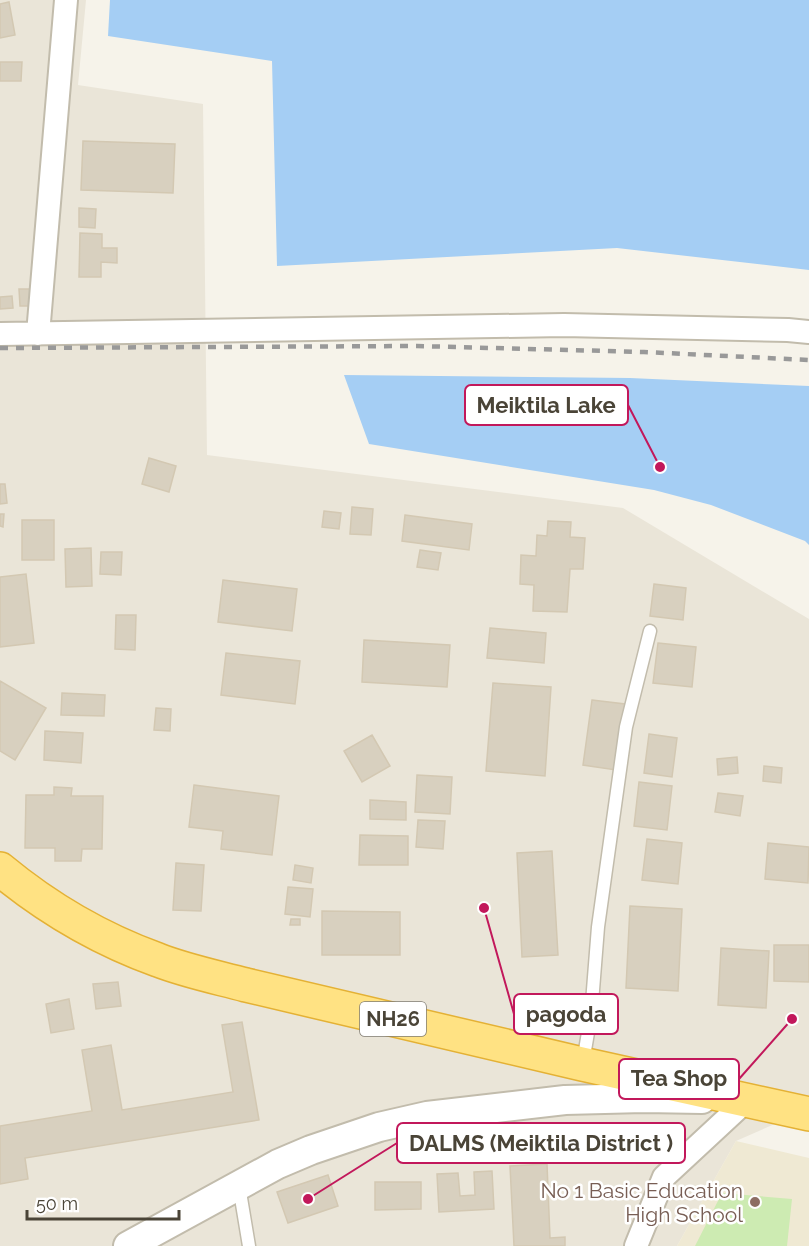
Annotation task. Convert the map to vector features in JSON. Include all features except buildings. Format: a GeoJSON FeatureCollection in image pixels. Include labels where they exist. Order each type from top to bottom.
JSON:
{"type":"FeatureCollection","features":[{"type":"Feature","properties":{"kind":"highway","name":"NH26"},"geometry":{"type":"LineString","coordinates":[[0,868],[53,908],[90,931],[160,961],[246,985],[582,1064],[809,1114]]}},
{"type":"Feature","properties":{"kind":"street"},"geometry":{"type":"LineString","coordinates":[[38,334],[66,0]]}},
{"type":"Feature","properties":{"kind":"street"},"geometry":{"type":"LineString","coordinates":[[0,334],[564,325],[809,332]]}},
{"type":"Feature","properties":{"kind":"street"},"geometry":{"type":"LineString","coordinates":[[128,1246],[278,1164],[345,1137],[379,1127],[427,1116],[565,1100],[644,1098],[747,1100]]}},
{"type":"Feature","properties":{"kind":"street"},"geometry":{"type":"LineString","coordinates":[[636,1246],[664,1177],[747,1100]]}},
{"type":"Feature","properties":{"kind":"lane"},"geometry":{"type":"LineString","coordinates":[[582,1064],[591,1015],[598,927],[626,727],[650,631]]}},
{"type":"Feature","properties":{"kind":"lane"},"geometry":{"type":"LineString","coordinates":[[239,1186],[249,1246]]}},
{"type":"Feature","properties":{"kind":"shaded area"},"geometry":{"type":"Polygon","coordinates":[[[0,0],[86,0],[78,85],[203,104],[207,455],[623,508],[809,619],[809,1109],[736,1141],[677,1246],[0,1246],[0,0]]]}},
{"type":"Feature","properties":{"kind":"shaded area","name":"No 1 Basic Education High School"},"geometry":{"type":"Polygon","coordinates":[[[736,1141],[809,1158],[809,1246],[677,1246],[736,1141]]]}},
{"type":"Feature","properties":{"kind":"green space"},"geometry":{"type":"Polygon","coordinates":[[[722,1193],[792,1199],[787,1246],[695,1246],[722,1193]]]}},
{"type":"Feature","properties":{"kind":"water"},"geometry":{"type":"Polygon","coordinates":[[[110,0],[809,0],[809,270],[617,248],[277,266],[272,61],[108,36],[110,0]]]}},
{"type":"Feature","properties":{"kind":"water"},"geometry":{"type":"Polygon","coordinates":[[[344,375],[630,378],[809,386],[809,545],[805,541],[711,505],[654,490],[369,444],[344,375]]]}},
{"type":"Feature","properties":{"kind":"railway"},"geometry":{"type":"LineString","coordinates":[[0,348],[417,346],[644,352],[809,360]]}},
{"type":"Feature","properties":{"kind":"place","name":"Meiktila Lake"},"geometry":{"type":"Point","coordinates":[660,467]}},
{"type":"Feature","properties":{"kind":"place","name":"pagoda"},"geometry":{"type":"Point","coordinates":[484,908]}},
{"type":"Feature","properties":{"kind":"place","name":"Tea Shop"},"geometry":{"type":"Point","coordinates":[792,1019]}},
{"type":"Feature","properties":{"kind":"place","name":"DALMS (Meiktila District )"},"geometry":{"type":"Point","coordinates":[308,1199]}},
{"type":"Feature","properties":{"kind":"place","name":"No 1 Basic Education High School"},"geometry":{"type":"Point","coordinates":[755,1202]}}]}
